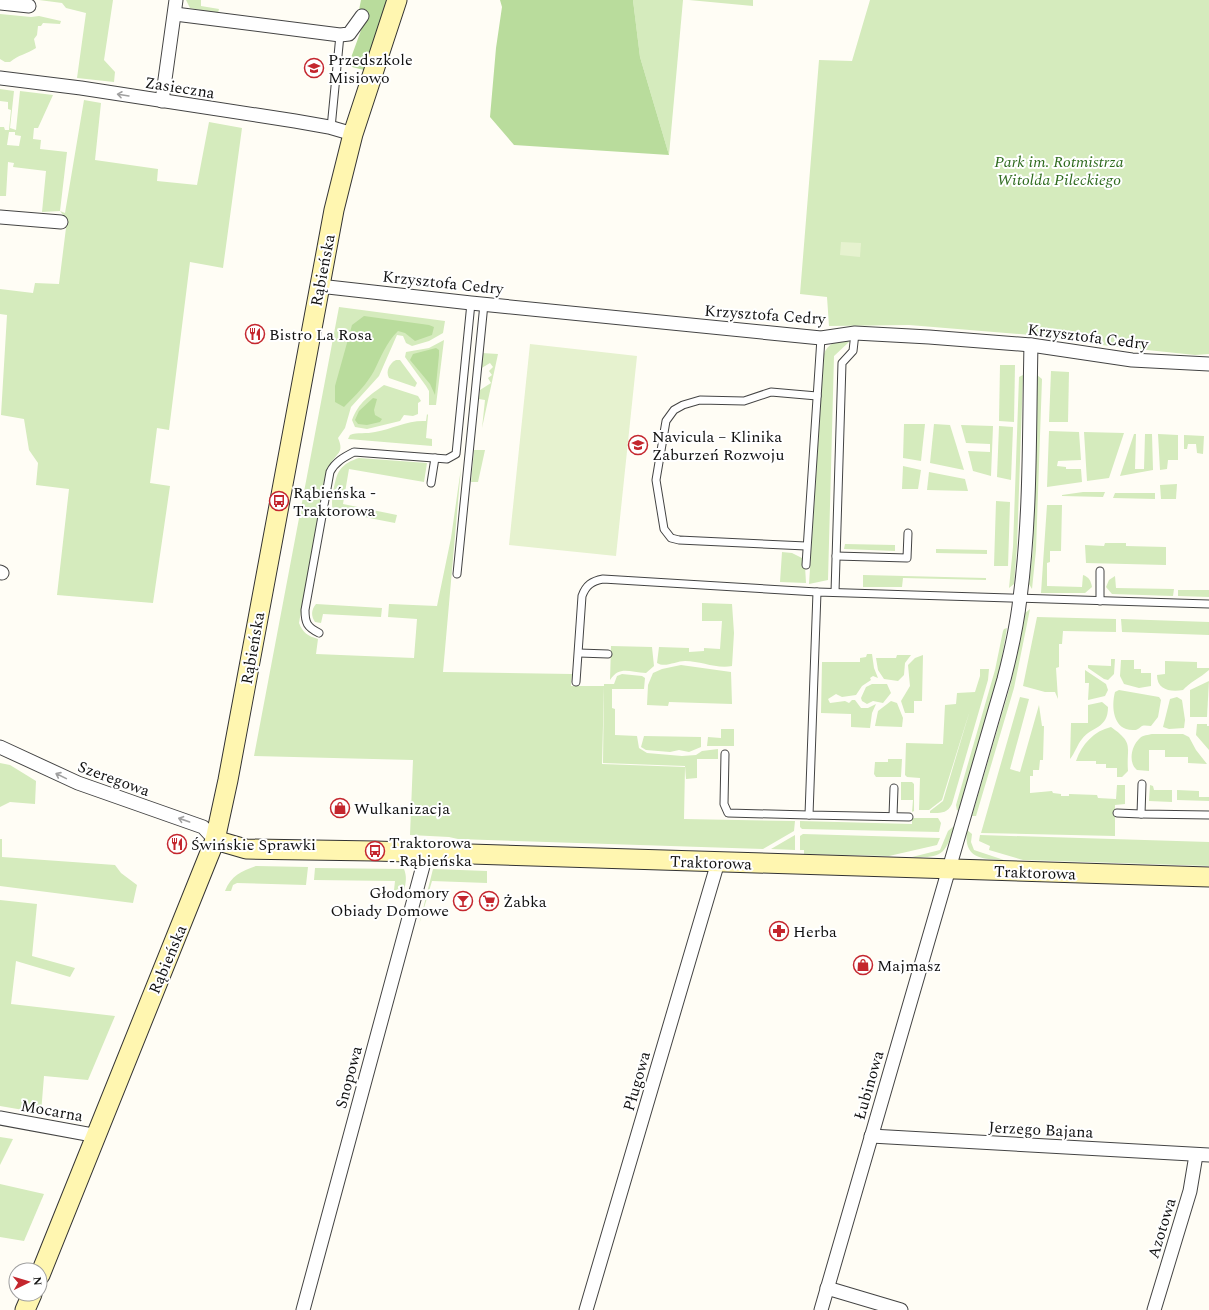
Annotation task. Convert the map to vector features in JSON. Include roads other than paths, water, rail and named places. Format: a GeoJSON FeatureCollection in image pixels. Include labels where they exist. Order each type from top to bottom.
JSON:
{"type":"FeatureCollection","features":[{"type":"Feature","properties":{"kind":"main road","name":"Rąbieńska"},"geometry":{"type":"LineString","coordinates":[[46,1262],[98,1136],[141,1022],[215,840],[228,780],[319,286],[338,192],[353,134],[397,0]]}},
{"type":"Feature","properties":{"kind":"main road","name":"Traktorowa"},"geometry":{"type":"LineString","coordinates":[[215,840],[246,849],[1209,877]]}},
{"type":"Feature","properties":{"kind":"street"},"geometry":{"type":"LineString","coordinates":[[162,102],[176,0]]}},
{"type":"Feature","properties":{"kind":"street"},"geometry":{"type":"LineString","coordinates":[[0,3],[29,6]]}},
{"type":"Feature","properties":{"kind":"street"},"geometry":{"type":"LineString","coordinates":[[175,14],[340,35],[349,34],[362,16]]}},
{"type":"Feature","properties":{"kind":"street","name":"Zasieczna"},"geometry":{"type":"LineString","coordinates":[[0,78],[81,88],[331,128],[353,134]]}},
{"type":"Feature","properties":{"kind":"street"},"geometry":{"type":"LineString","coordinates":[[0,216],[61,222]]}},
{"type":"Feature","properties":{"kind":"street","name":"Krzysztofa Cedry"},"geometry":{"type":"LineString","coordinates":[[319,286],[477,304],[821,338],[854,333],[1031,346],[1132,360],[1209,364]]}},
{"type":"Feature","properties":{"kind":"street","name":"Łubinowa"},"geometry":{"type":"LineString","coordinates":[[821,1310],[1004,679],[1020,598],[1026,528],[1031,346]]}},
{"type":"Feature","properties":{"kind":"street","name":"Szeregowa"},"geometry":{"type":"LineString","coordinates":[[0,747],[78,784],[203,827],[215,840]]}},
{"type":"Feature","properties":{"kind":"street","name":"Snopowa"},"geometry":{"type":"LineString","coordinates":[[303,1310],[423,866],[424,853]]}},
{"type":"Feature","properties":{"kind":"street","name":"Pługowa"},"geometry":{"type":"LineString","coordinates":[[586,1310],[718,862]]}},
{"type":"Feature","properties":{"kind":"street","name":"Mocarna"},"geometry":{"type":"LineString","coordinates":[[0,1118],[98,1136]]}},
{"type":"Feature","properties":{"kind":"street","name":"Jerzego Bajana"},"geometry":{"type":"LineString","coordinates":[[871,1136],[1202,1155]]}},
{"type":"Feature","properties":{"kind":"street","name":"Azotowa"},"geometry":{"type":"LineString","coordinates":[[1154,1310],[1202,1155]]}},
{"type":"Feature","properties":{"kind":"street"},"geometry":{"type":"LineString","coordinates":[[827,1288],[901,1310]]}},
{"type":"Feature","properties":{"kind":"lane"},"geometry":{"type":"LineString","coordinates":[[331,128],[340,35]]}},
{"type":"Feature","properties":{"kind":"lane"},"geometry":{"type":"LineString","coordinates":[[319,633],[308,626],[305,620],[330,472],[333,466],[345,456],[360,451],[435,458],[452,458],[458,450],[477,304]]}},
{"type":"Feature","properties":{"kind":"lane"},"geometry":{"type":"LineString","coordinates":[[458,574],[477,304]]}},
{"type":"Feature","properties":{"kind":"lane"},"geometry":{"type":"LineString","coordinates":[[835,592],[842,363],[853,351],[854,333]]}},
{"type":"Feature","properties":{"kind":"lane"},"geometry":{"type":"LineString","coordinates":[[806,565],[806,546],[821,338]]}},
{"type":"Feature","properties":{"kind":"lane"},"geometry":{"type":"LineString","coordinates":[[806,546],[679,540],[671,538],[664,529],[656,480],[666,421],[674,410],[683,405],[700,400],[744,401],[772,392],[817,396]]}},
{"type":"Feature","properties":{"kind":"lane"},"geometry":{"type":"LineString","coordinates":[[431,483],[435,458]]}},
{"type":"Feature","properties":{"kind":"lane"},"geometry":{"type":"LineString","coordinates":[[836,556],[907,558],[908,533]]}},
{"type":"Feature","properties":{"kind":"lane"},"geometry":{"type":"LineString","coordinates":[[1100,571],[1100,601]]}},
{"type":"Feature","properties":{"kind":"lane"},"geometry":{"type":"LineString","coordinates":[[576,682],[582,596],[588,584],[598,580],[804,590],[817,592],[1209,604]]}},
{"type":"Feature","properties":{"kind":"lane"},"geometry":{"type":"LineString","coordinates":[[809,815],[817,592]]}},
{"type":"Feature","properties":{"kind":"lane"},"geometry":{"type":"LineString","coordinates":[[578,653],[608,654]]}},
{"type":"Feature","properties":{"kind":"lane"},"geometry":{"type":"LineString","coordinates":[[725,754],[724,804],[728,813],[909,817]]}},
{"type":"Feature","properties":{"kind":"lane"},"geometry":{"type":"LineString","coordinates":[[1140,814],[1142,784]]}},
{"type":"Feature","properties":{"kind":"lane"},"geometry":{"type":"LineString","coordinates":[[893,816],[894,788]]}},
{"type":"Feature","properties":{"kind":"lane"},"geometry":{"type":"LineString","coordinates":[[1117,813],[1209,815]]}},
{"type":"Feature","properties":{"kind":"place","name":"Przedszkole Misiowo"},"geometry":{"type":"Point","coordinates":[314,68]}},
{"type":"Feature","properties":{"kind":"place","name":"Bistro La Rosa"},"geometry":{"type":"Point","coordinates":[255,334]}},
{"type":"Feature","properties":{"kind":"place","name":"Navicula – Klinika Zaburzeń Rozwoju"},"geometry":{"type":"Point","coordinates":[638,445]}},
{"type":"Feature","properties":{"kind":"place","name":"Rąbieńska - Traktorowa"},"geometry":{"type":"Point","coordinates":[279,501]}},
{"type":"Feature","properties":{"kind":"place","name":"Wulkanizacja"},"geometry":{"type":"Point","coordinates":[340,808]}},
{"type":"Feature","properties":{"kind":"place","name":"Świńskie Sprawki"},"geometry":{"type":"Point","coordinates":[177,844]}},
{"type":"Feature","properties":{"kind":"place","name":"Traktorowa - Rąbieńska"},"geometry":{"type":"Point","coordinates":[375,851]}},
{"type":"Feature","properties":{"kind":"place","name":"Głodomory Obiady Domowe"},"geometry":{"type":"Point","coordinates":[463,901]}},
{"type":"Feature","properties":{"kind":"place","name":"Żabka"},"geometry":{"type":"Point","coordinates":[489,901]}},
{"type":"Feature","properties":{"kind":"place","name":"Herba"},"geometry":{"type":"Point","coordinates":[779,931]}},
{"type":"Feature","properties":{"kind":"place","name":"Majmasz"},"geometry":{"type":"Point","coordinates":[863,965]}},
{"type":"Feature","properties":{"kind":"park label","name":"Park im. Rotmistrza Witolda Pileckiego"},"geometry":{"type":"Point","coordinates":[1059,170]}}]}
